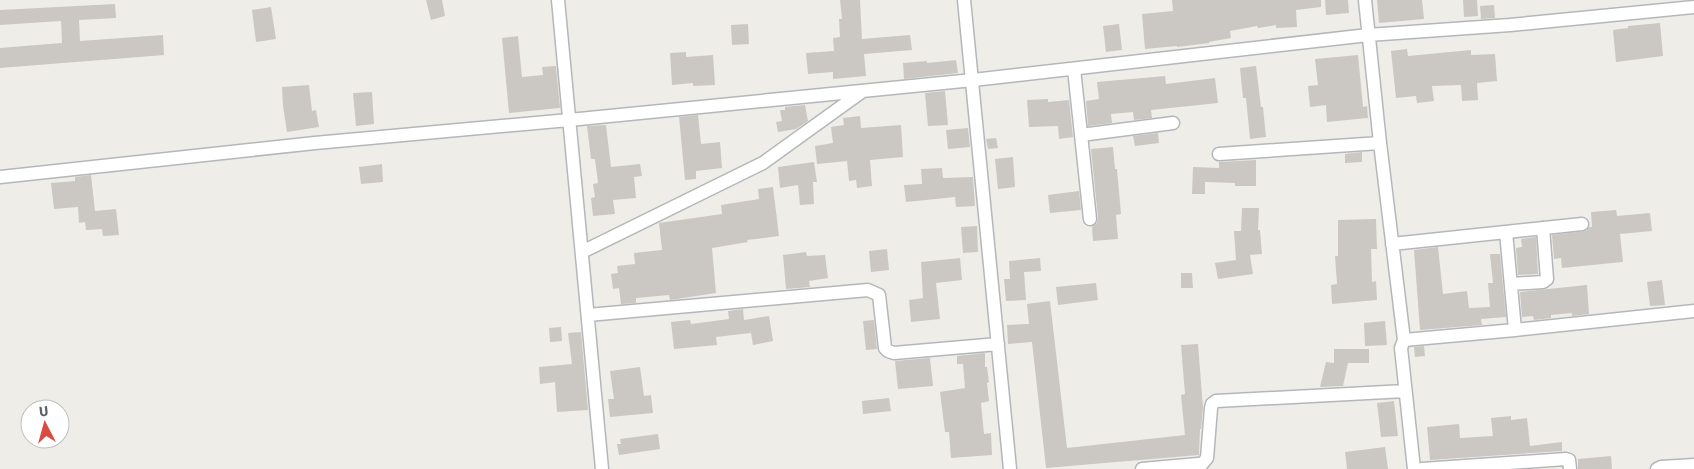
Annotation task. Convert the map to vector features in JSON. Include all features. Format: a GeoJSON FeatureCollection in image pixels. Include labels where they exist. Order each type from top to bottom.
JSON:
{"type":"FeatureCollection","features":[{"type":"Feature","properties":{"kind":"street"},"geometry":{"type":"LineString","coordinates":[[558,0],[602,469]]}},
{"type":"Feature","properties":{"kind":"street"},"geometry":{"type":"LineString","coordinates":[[964,0],[1010,469]]}},
{"type":"Feature","properties":{"kind":"street"},"geometry":{"type":"LineString","coordinates":[[1365,0],[1404,340],[1401,348],[1414,469]]}},
{"type":"Feature","properties":{"kind":"street"},"geometry":{"type":"LineString","coordinates":[[0,177],[325,142],[972,80],[1368,36],[1510,26],[1694,7]]}},
{"type":"Feature","properties":{"kind":"street"},"geometry":{"type":"LineString","coordinates":[[1074,69],[1090,219]]}},
{"type":"Feature","properties":{"kind":"street"},"geometry":{"type":"LineString","coordinates":[[582,252],[763,163],[863,91]]}},
{"type":"Feature","properties":{"kind":"street"},"geometry":{"type":"LineString","coordinates":[[1081,135],[1173,123]]}},
{"type":"Feature","properties":{"kind":"street"},"geometry":{"type":"LineString","coordinates":[[1220,154],[1380,143]]}},
{"type":"Feature","properties":{"kind":"street"},"geometry":{"type":"LineString","coordinates":[[1392,244],[1582,224]]}},
{"type":"Feature","properties":{"kind":"street"},"geometry":{"type":"LineString","coordinates":[[1512,284],[1544,282],[1548,279],[1543,228]]}},
{"type":"Feature","properties":{"kind":"street"},"geometry":{"type":"LineString","coordinates":[[1506,232],[1515,330]]}},
{"type":"Feature","properties":{"kind":"street"},"geometry":{"type":"LineString","coordinates":[[588,315],[868,290],[879,295],[885,348],[888,351],[894,353],[998,344]]}},
{"type":"Feature","properties":{"kind":"street"},"geometry":{"type":"LineString","coordinates":[[1404,340],[1694,311]]}},
{"type":"Feature","properties":{"kind":"street"},"geometry":{"type":"LineString","coordinates":[[1142,469],[1204,462],[1207,458],[1211,408],[1216,401],[1405,390]]}},
{"type":"Feature","properties":{"kind":"street"},"geometry":{"type":"LineString","coordinates":[[1422,469],[1566,459],[1569,460],[1570,469]]}},
{"type":"Feature","properties":{"kind":"street"},"geometry":{"type":"LineString","coordinates":[[1657,469],[1661,467],[1694,465]]}},
{"type":"Feature","properties":{"kind":"building"},"geometry":{"type":"Polygon","coordinates":[[[426,0],[442,0],[445,16],[431,20],[426,0]]]}},
{"type":"Feature","properties":{"kind":"building"},"geometry":{"type":"Polygon","coordinates":[[[840,0],[860,0],[862,39],[910,35],[912,50],[864,54],[866,76],[833,79],[833,72],[808,74],[806,53],[834,51],[833,38],[840,37],[839,19],[842,19],[840,0]]]}},
{"type":"Feature","properties":{"kind":"building"},"geometry":{"type":"Polygon","coordinates":[[[1172,0],[1321,0],[1321,7],[1296,10],[1297,27],[1276,28],[1276,25],[1258,28],[1257,26],[1230,31],[1231,38],[1209,43],[1145,49],[1142,14],[1173,11],[1172,0]]]}},
{"type":"Feature","properties":{"kind":"building"},"geometry":{"type":"Polygon","coordinates":[[[1325,0],[1348,0],[1349,13],[1326,15],[1325,0]]]}},
{"type":"Feature","properties":{"kind":"building"},"geometry":{"type":"Polygon","coordinates":[[[1377,0],[1422,0],[1424,19],[1379,23],[1377,0]]]}},
{"type":"Feature","properties":{"kind":"building"},"geometry":{"type":"Polygon","coordinates":[[[1463,0],[1477,0],[1478,16],[1464,17],[1463,0]]]}},
{"type":"Feature","properties":{"kind":"building"},"geometry":{"type":"Polygon","coordinates":[[[115,4],[116,18],[79,20],[80,41],[163,35],[164,55],[0,68],[0,48],[62,43],[61,21],[0,25],[0,10],[115,4]]]}},
{"type":"Feature","properties":{"kind":"building"},"geometry":{"type":"Polygon","coordinates":[[[1494,5],[1495,18],[1481,19],[1480,6],[1494,5]]]}},
{"type":"Feature","properties":{"kind":"building"},"geometry":{"type":"Polygon","coordinates":[[[271,7],[276,39],[256,42],[252,10],[271,7]]]}},
{"type":"Feature","properties":{"kind":"building"},"geometry":{"type":"Polygon","coordinates":[[[1660,23],[1663,56],[1616,62],[1613,30],[1628,28],[1628,26],[1660,23]]]}},
{"type":"Feature","properties":{"kind":"building"},"geometry":{"type":"Polygon","coordinates":[[[748,24],[749,44],[732,45],[731,25],[748,24]]]}},
{"type":"Feature","properties":{"kind":"building"},"geometry":{"type":"Polygon","coordinates":[[[1119,24],[1122,50],[1106,52],[1103,26],[1119,24]]]}},
{"type":"Feature","properties":{"kind":"building"},"geometry":{"type":"Polygon","coordinates":[[[518,36],[522,77],[543,75],[542,67],[556,66],[560,108],[509,113],[502,38],[518,36]]]}},
{"type":"Feature","properties":{"kind":"building"},"geometry":{"type":"Polygon","coordinates":[[[1407,49],[1408,56],[1471,50],[1471,55],[1495,54],[1497,81],[1477,83],[1478,100],[1462,101],[1461,85],[1432,86],[1434,101],[1417,103],[1416,96],[1396,98],[1391,51],[1407,49]]]}},
{"type":"Feature","properties":{"kind":"building"},"geometry":{"type":"Polygon","coordinates":[[[686,52],[686,57],[713,55],[715,85],[693,86],[693,83],[672,85],[670,53],[686,52]]]}},
{"type":"Feature","properties":{"kind":"building"},"geometry":{"type":"Polygon","coordinates":[[[1358,55],[1363,107],[1367,106],[1368,118],[1327,122],[1326,105],[1310,107],[1308,86],[1318,85],[1315,59],[1358,55]]]}},
{"type":"Feature","properties":{"kind":"building"},"geometry":{"type":"Polygon","coordinates":[[[956,60],[958,73],[904,79],[903,63],[956,60]]]}},
{"type":"Feature","properties":{"kind":"building"},"geometry":{"type":"Polygon","coordinates":[[[1256,66],[1266,137],[1250,139],[1246,98],[1243,98],[1240,68],[1256,66]]]}},
{"type":"Feature","properties":{"kind":"building"},"geometry":{"type":"Polygon","coordinates":[[[1165,76],[1166,84],[1215,78],[1218,103],[1151,110],[1152,118],[1134,120],[1133,112],[1111,114],[1112,123],[1088,126],[1086,101],[1099,99],[1097,82],[1165,76]]]}},
{"type":"Feature","properties":{"kind":"building"},"geometry":{"type":"Polygon","coordinates":[[[309,85],[312,111],[316,110],[319,127],[287,132],[282,87],[309,85]]]}},
{"type":"Feature","properties":{"kind":"building"},"geometry":{"type":"Polygon","coordinates":[[[945,91],[948,125],[928,126],[925,93],[945,91]]]}},
{"type":"Feature","properties":{"kind":"building"},"geometry":{"type":"Polygon","coordinates":[[[372,92],[374,124],[356,126],[353,93],[372,92]]]}},
{"type":"Feature","properties":{"kind":"building"},"geometry":{"type":"Polygon","coordinates":[[[1048,99],[1048,102],[1069,100],[1073,137],[1059,139],[1058,126],[1029,127],[1027,100],[1048,99]]]}},
{"type":"Feature","properties":{"kind":"building"},"geometry":{"type":"Polygon","coordinates":[[[805,105],[808,121],[796,129],[778,132],[776,122],[782,121],[780,110],[785,110],[785,107],[805,105]]]}},
{"type":"Feature","properties":{"kind":"building"},"geometry":{"type":"Polygon","coordinates":[[[698,115],[701,144],[720,142],[722,168],[696,171],[696,179],[685,180],[679,117],[698,115]]]}},
{"type":"Feature","properties":{"kind":"building"},"geometry":{"type":"Polygon","coordinates":[[[860,116],[861,128],[901,125],[903,157],[870,160],[872,186],[857,188],[856,180],[849,181],[847,161],[817,164],[815,146],[833,143],[831,127],[844,125],[843,118],[860,116]]]}},
{"type":"Feature","properties":{"kind":"building"},"geometry":{"type":"Polygon","coordinates":[[[606,125],[611,167],[640,164],[642,176],[634,177],[636,198],[613,200],[615,214],[593,216],[591,198],[595,197],[593,184],[598,183],[595,159],[591,159],[587,126],[606,125]]]}},
{"type":"Feature","properties":{"kind":"building"},"geometry":{"type":"Polygon","coordinates":[[[968,128],[970,147],[948,149],[946,130],[968,128]]]}},
{"type":"Feature","properties":{"kind":"building"},"geometry":{"type":"Polygon","coordinates":[[[1158,133],[1159,143],[1135,146],[1133,136],[1158,133]]]}},
{"type":"Feature","properties":{"kind":"building"},"geometry":{"type":"Polygon","coordinates":[[[996,138],[998,148],[988,149],[986,139],[996,138]]]}},
{"type":"Feature","properties":{"kind":"building"},"geometry":{"type":"Polygon","coordinates":[[[1113,147],[1121,214],[1116,215],[1118,239],[1093,241],[1092,227],[1097,223],[1098,218],[1091,149],[1113,147]]]}},
{"type":"Feature","properties":{"kind":"building"},"geometry":{"type":"Polygon","coordinates":[[[1362,152],[1362,162],[1345,163],[1345,154],[1362,152]]]}},
{"type":"Feature","properties":{"kind":"building"},"geometry":{"type":"Polygon","coordinates":[[[1013,157],[1015,187],[998,189],[995,159],[1013,157]]]}},
{"type":"Feature","properties":{"kind":"building"},"geometry":{"type":"Polygon","coordinates":[[[1256,160],[1256,186],[1235,186],[1235,183],[1205,182],[1205,194],[1192,194],[1193,167],[1219,168],[1219,162],[1256,160]]]}},
{"type":"Feature","properties":{"kind":"building"},"geometry":{"type":"Polygon","coordinates":[[[814,162],[817,182],[813,182],[814,204],[800,205],[798,185],[780,188],[778,167],[814,162]]]}},
{"type":"Feature","properties":{"kind":"building"},"geometry":{"type":"Polygon","coordinates":[[[382,164],[383,182],[361,184],[359,167],[382,164]]]}},
{"type":"Feature","properties":{"kind":"building"},"geometry":{"type":"Polygon","coordinates":[[[942,168],[943,178],[973,177],[975,206],[956,207],[955,197],[906,202],[904,185],[922,184],[921,169],[942,168]]]}},
{"type":"Feature","properties":{"kind":"building"},"geometry":{"type":"Polygon","coordinates":[[[91,175],[95,211],[116,209],[119,235],[103,236],[102,229],[86,230],[85,222],[79,223],[78,207],[54,209],[51,183],[75,181],[75,177],[91,175]]]}},
{"type":"Feature","properties":{"kind":"building"},"geometry":{"type":"Polygon","coordinates":[[[773,187],[779,236],[747,240],[748,242],[712,248],[716,293],[670,300],[669,295],[636,298],[636,303],[621,304],[619,288],[613,289],[611,274],[618,273],[617,266],[635,264],[634,253],[662,250],[659,223],[722,214],[721,205],[759,199],[758,189],[773,187]]]}},
{"type":"Feature","properties":{"kind":"building"},"geometry":{"type":"Polygon","coordinates":[[[1079,191],[1081,210],[1050,213],[1048,195],[1079,191]]]}},
{"type":"Feature","properties":{"kind":"building"},"geometry":{"type":"Polygon","coordinates":[[[1242,208],[1259,208],[1258,230],[1260,230],[1262,254],[1250,255],[1253,274],[1218,279],[1215,263],[1236,260],[1234,231],[1241,231],[1242,208]]]}},
{"type":"Feature","properties":{"kind":"building"},"geometry":{"type":"Polygon","coordinates":[[[1616,210],[1617,216],[1650,213],[1652,231],[1620,234],[1623,262],[1562,268],[1561,258],[1554,259],[1552,235],[1586,231],[1589,227],[1592,227],[1591,212],[1616,210]]]}},
{"type":"Feature","properties":{"kind":"building"},"geometry":{"type":"Polygon","coordinates":[[[1376,219],[1377,249],[1371,249],[1372,282],[1376,281],[1377,300],[1332,304],[1331,285],[1337,284],[1335,256],[1338,256],[1338,220],[1376,219]]]}},
{"type":"Feature","properties":{"kind":"building"},"geometry":{"type":"Polygon","coordinates":[[[977,226],[978,252],[963,253],[961,227],[977,226]]]}},
{"type":"Feature","properties":{"kind":"building"},"geometry":{"type":"Polygon","coordinates":[[[1536,237],[1538,274],[1518,275],[1516,248],[1522,247],[1521,239],[1536,237]]]}},
{"type":"Feature","properties":{"kind":"building"},"geometry":{"type":"Polygon","coordinates":[[[1438,247],[1443,294],[1467,291],[1469,308],[1490,307],[1488,283],[1493,283],[1490,254],[1500,254],[1506,317],[1481,319],[1482,325],[1420,330],[1414,250],[1438,247]]]}},
{"type":"Feature","properties":{"kind":"building"},"geometry":{"type":"Polygon","coordinates":[[[887,249],[889,270],[871,272],[869,251],[887,249]]]}},
{"type":"Feature","properties":{"kind":"building"},"geometry":{"type":"Polygon","coordinates":[[[806,252],[807,256],[825,255],[828,278],[809,281],[810,287],[786,289],[783,255],[806,252]]]}},
{"type":"Feature","properties":{"kind":"building"},"geometry":{"type":"Polygon","coordinates":[[[960,258],[962,280],[936,283],[940,319],[911,322],[909,300],[923,298],[921,262],[960,258]]]}},
{"type":"Feature","properties":{"kind":"building"},"geometry":{"type":"Polygon","coordinates":[[[1040,258],[1041,271],[1024,272],[1026,300],[1006,301],[1004,279],[1010,279],[1009,261],[1040,258]]]}},
{"type":"Feature","properties":{"kind":"building"},"geometry":{"type":"Polygon","coordinates":[[[1181,273],[1192,273],[1193,288],[1181,288],[1181,273]]]}},
{"type":"Feature","properties":{"kind":"building"},"geometry":{"type":"Polygon","coordinates":[[[1662,280],[1665,305],[1650,306],[1647,282],[1662,280]]]}},
{"type":"Feature","properties":{"kind":"building"},"geometry":{"type":"Polygon","coordinates":[[[1096,283],[1098,300],[1058,305],[1056,287],[1096,283]]]}},
{"type":"Feature","properties":{"kind":"building"},"geometry":{"type":"Polygon","coordinates":[[[1587,285],[1589,314],[1572,316],[1572,313],[1551,315],[1551,318],[1534,320],[1533,316],[1522,317],[1520,292],[1587,285]]]}},
{"type":"Feature","properties":{"kind":"building"},"geometry":{"type":"Polygon","coordinates":[[[1050,301],[1067,448],[1185,435],[1181,395],[1185,394],[1181,345],[1198,344],[1203,408],[1199,455],[1046,468],[1032,342],[1008,344],[1007,325],[1029,324],[1027,304],[1050,301]]]}},
{"type":"Feature","properties":{"kind":"building"},"geometry":{"type":"Polygon","coordinates":[[[743,309],[744,320],[769,316],[773,341],[753,345],[751,333],[716,337],[717,345],[674,349],[671,322],[690,320],[691,324],[729,319],[728,311],[743,309]]]}},
{"type":"Feature","properties":{"kind":"building"},"geometry":{"type":"Polygon","coordinates":[[[874,320],[877,349],[866,350],[863,321],[874,320]]]}},
{"type":"Feature","properties":{"kind":"building"},"geometry":{"type":"Polygon","coordinates":[[[1385,321],[1387,345],[1365,346],[1364,323],[1385,321]]]}},
{"type":"Feature","properties":{"kind":"building"},"geometry":{"type":"Polygon","coordinates":[[[561,327],[562,341],[550,342],[549,328],[561,327]]]}},
{"type":"Feature","properties":{"kind":"building"},"geometry":{"type":"Polygon","coordinates":[[[581,332],[588,410],[557,412],[555,382],[540,384],[539,367],[572,364],[568,333],[581,332]]]}},
{"type":"Feature","properties":{"kind":"building"},"geometry":{"type":"Polygon","coordinates":[[[1424,346],[1425,356],[1415,357],[1414,347],[1424,346]]]}},
{"type":"Feature","properties":{"kind":"building"},"geometry":{"type":"Polygon","coordinates":[[[1334,349],[1369,349],[1369,363],[1348,363],[1343,386],[1320,387],[1326,362],[1334,363],[1334,349]]]}},
{"type":"Feature","properties":{"kind":"building"},"geometry":{"type":"Polygon","coordinates":[[[985,353],[985,367],[987,367],[989,382],[987,383],[989,401],[981,403],[984,434],[991,433],[992,455],[951,458],[949,432],[945,432],[940,392],[965,388],[963,364],[957,364],[957,356],[985,353]]]}},
{"type":"Feature","properties":{"kind":"building"},"geometry":{"type":"Polygon","coordinates":[[[930,358],[933,386],[898,389],[895,361],[930,358]]]}},
{"type":"Feature","properties":{"kind":"building"},"geometry":{"type":"Polygon","coordinates":[[[640,367],[644,396],[651,395],[653,413],[610,417],[608,399],[614,399],[610,371],[640,367]]]}},
{"type":"Feature","properties":{"kind":"building"},"geometry":{"type":"Polygon","coordinates":[[[889,398],[891,411],[863,414],[862,401],[889,398]]]}},
{"type":"Feature","properties":{"kind":"building"},"geometry":{"type":"Polygon","coordinates":[[[1394,401],[1398,436],[1381,437],[1377,403],[1394,401]]]}},
{"type":"Feature","properties":{"kind":"building"},"geometry":{"type":"Polygon","coordinates":[[[1511,416],[1511,420],[1527,418],[1530,446],[1562,442],[1562,451],[1430,460],[1427,427],[1459,424],[1460,438],[1493,436],[1491,418],[1511,416]]]}},
{"type":"Feature","properties":{"kind":"building"},"geometry":{"type":"Polygon","coordinates":[[[658,434],[660,449],[619,455],[617,444],[621,444],[620,439],[658,434]]]}},
{"type":"Feature","properties":{"kind":"building"},"geometry":{"type":"Polygon","coordinates":[[[1385,447],[1388,469],[1347,469],[1345,452],[1385,447]]]}},
{"type":"Feature","properties":{"kind":"building"},"geometry":{"type":"Polygon","coordinates":[[[1611,456],[1612,469],[1578,469],[1578,459],[1611,456]]]}}]}
